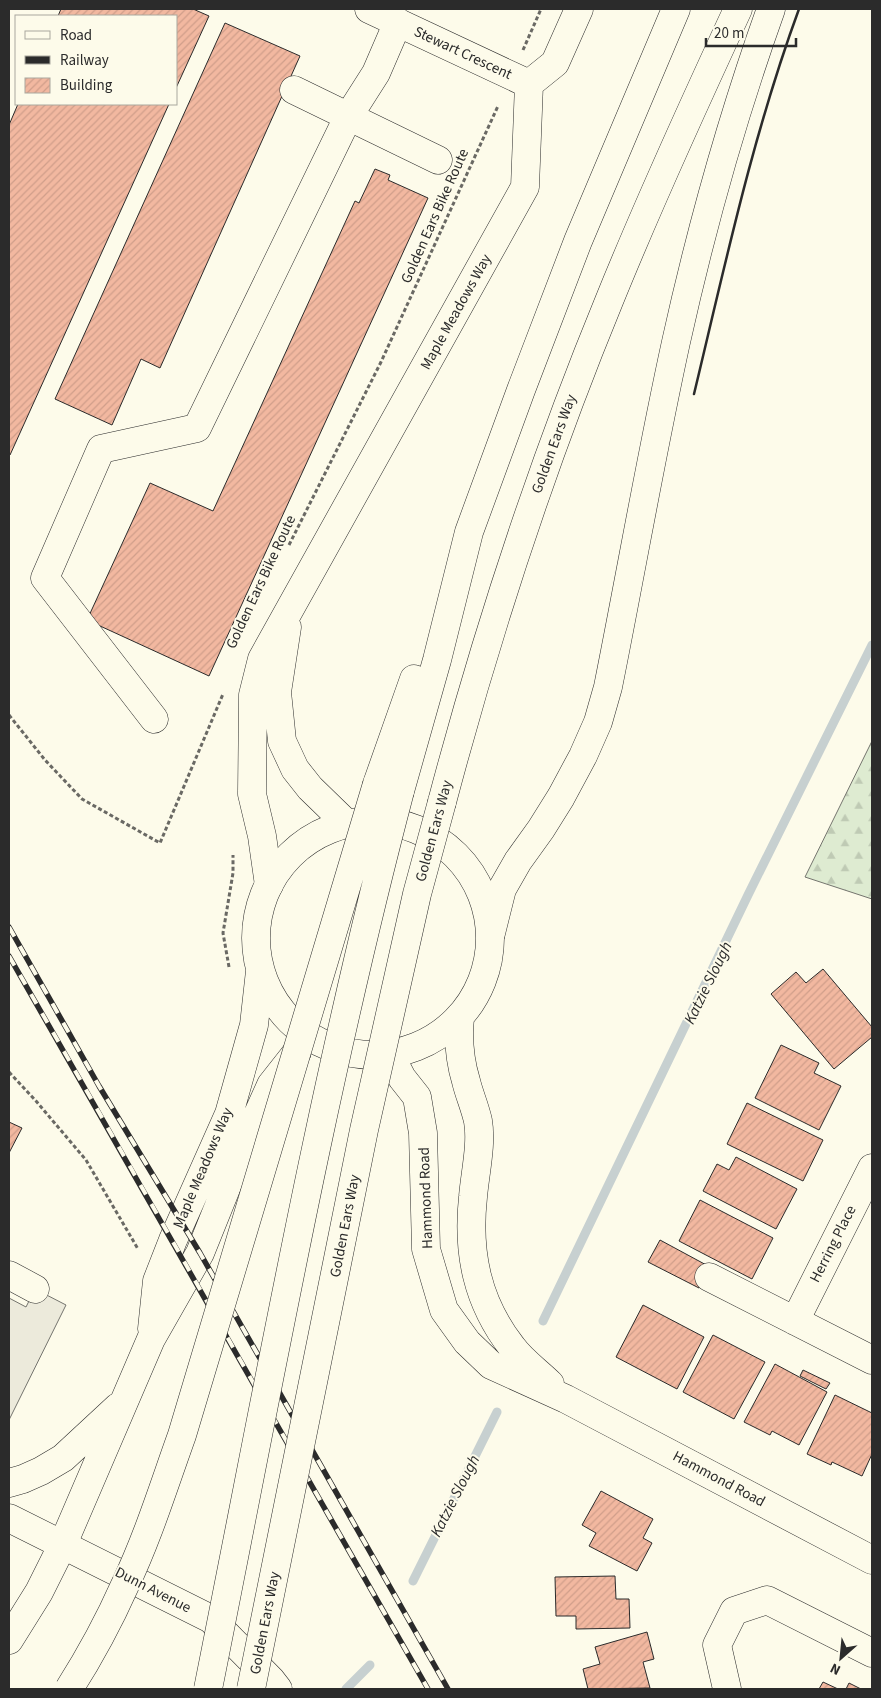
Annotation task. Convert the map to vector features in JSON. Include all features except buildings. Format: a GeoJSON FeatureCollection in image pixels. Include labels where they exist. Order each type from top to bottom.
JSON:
{"type":"FeatureCollection","features":[{"type":"Feature","properties":{"kind":"main road","name":"Stewart Crescent"},"geometry":{"type":"LineString","coordinates":[[370,9],[520,80]]}},
{"type":"Feature","properties":{"kind":"main road"},"geometry":{"type":"LineString","coordinates":[[520,80],[555,63],[579,9]]}},
{"type":"Feature","properties":{"kind":"main road"},"geometry":{"type":"LineString","coordinates":[[208,1689],[313,1163],[344,1021],[389,788],[422,656],[517,399],[578,241],[676,9]]}},
{"type":"Feature","properties":{"kind":"main road","name":"Golden Ears Way"},"geometry":{"type":"LineString","coordinates":[[251,1689],[364,1130],[417,894],[459,739],[493,623],[565,413],[608,301],[662,175],[738,9]]}},
{"type":"Feature","properties":{"kind":"main road"},"geometry":{"type":"LineString","coordinates":[[490,933],[481,886],[456,854],[423,831],[384,820],[345,822],[306,840],[275,871],[258,911],[256,955],[271,996],[300,1033],[342,1050],[391,1057],[423,1044],[460,1017],[483,978],[490,933],[502,889],[518,861],[561,797],[583,756],[598,722],[608,686],[674,352],[696,257],[725,148],[771,9]]}},
{"type":"Feature","properties":{"kind":"main road"},"geometry":{"type":"LineString","coordinates":[[154,719],[45,578],[102,449],[197,428],[348,117],[376,73],[398,22]]}},
{"type":"Feature","properties":{"kind":"main road","name":"Maple Meadows Way"},"geometry":{"type":"LineString","coordinates":[[269,884],[262,836],[252,794],[253,695],[262,659],[525,187],[520,80]]}},
{"type":"Feature","properties":{"kind":"main road"},"geometry":{"type":"LineString","coordinates":[[294,90],[438,160]]}},
{"type":"Feature","properties":{"kind":"main road","name":"Maple Meadows Way"},"geometry":{"type":"LineString","coordinates":[[290,608],[277,692],[282,741],[295,768],[310,788],[345,822]]}},
{"type":"Feature","properties":{"kind":"main road"},"geometry":{"type":"LineString","coordinates":[[69,1689],[90,1655],[126,1585],[155,1512],[182,1435],[389,788]]}},
{"type":"Feature","properties":{"kind":"main road","name":"Maple Meadows Way"},"geometry":{"type":"LineString","coordinates":[[151,1339],[157,1281],[172,1240],[228,1114],[254,1026],[261,967]]}},
{"type":"Feature","properties":{"kind":"main road","name":"Hammond Road"},"geometry":{"type":"LineString","coordinates":[[460,1017],[458,1032],[465,1078],[478,1122],[478,1158],[473,1198],[472,1229],[473,1264],[482,1297],[496,1325],[513,1349],[566,1399]]}},
{"type":"Feature","properties":{"kind":"main road","name":"Maple Meadows Way"},"geometry":{"type":"LineString","coordinates":[[9,1640],[39,1592],[64,1544],[151,1339],[200,1253],[239,1156],[271,1085],[293,1056],[312,1038]]}},
{"type":"Feature","properties":{"kind":"main road","name":"Hammond Road"},"geometry":{"type":"LineString","coordinates":[[391,1057],[402,1078],[417,1097],[423,1133],[426,1249],[444,1310],[467,1342],[491,1365],[566,1399],[872,1560]]}},
{"type":"Feature","properties":{"kind":"main road","name":"Herring Place"},"geometry":{"type":"LineString","coordinates":[[795,1321],[872,1168]]}},
{"type":"Feature","properties":{"kind":"main road"},"geometry":{"type":"LineString","coordinates":[[9,1276],[35,1289]]}},
{"type":"Feature","properties":{"kind":"main road"},"geometry":{"type":"LineString","coordinates":[[708,1278],[872,1360]]}},
{"type":"Feature","properties":{"kind":"main road"},"geometry":{"type":"LineString","coordinates":[[9,1483],[24,1479],[63,1458],[124,1401]]}},
{"type":"Feature","properties":{"kind":"main road","name":"Dunn Avenue"},"geometry":{"type":"LineString","coordinates":[[9,1518],[211,1619],[272,1680],[278,1689]]}},
{"type":"Feature","properties":{"kind":"main road"},"geometry":{"type":"LineString","coordinates":[[727,1689],[716,1645],[734,1611],[767,1600],[872,1653]]}},
{"type":"Feature","properties":{"kind":"path","name":"Golden Ears Bike Route"},"geometry":{"type":"LineString","coordinates":[[288,548],[520,80],[541,9]]}},
{"type":"Feature","properties":{"kind":"path"},"geometry":{"type":"LineString","coordinates":[[9,715],[45,760],[82,799],[160,843],[224,691]]}},
{"type":"Feature","properties":{"kind":"path"},"geometry":{"type":"LineString","coordinates":[[230,969],[223,933],[233,873],[233,849]]}},
{"type":"Feature","properties":{"kind":"path"},"geometry":{"type":"LineString","coordinates":[[9,1072],[86,1160],[141,1254]]}},
{"type":"Feature","properties":{"kind":"green space"},"geometry":{"type":"Polygon","coordinates":[[[872,741],[872,899],[805,877],[872,741]]]}},
{"type":"Feature","properties":{"kind":"shaded area"},"geometry":{"type":"Polygon","coordinates":[[[35,1289],[66,1305],[9,1420],[9,1298],[26,1307],[35,1289]]]}},
{"type":"Feature","properties":{"kind":"waterway","name":"Katzie Slough"},"geometry":{"type":"LineString","coordinates":[[543,1321],[748,895],[872,645]]}},
{"type":"Feature","properties":{"kind":"waterway","name":"Katzie Slough"},"geometry":{"type":"LineString","coordinates":[[413,1581],[497,1412]]}},
{"type":"Feature","properties":{"kind":"waterway","name":"Katzie Slough"},"geometry":{"type":"LineString","coordinates":[[346,1689],[370,1665]]}},
{"type":"Feature","properties":{"kind":"railway"},"geometry":{"type":"LineString","coordinates":[[9,927],[99,1086],[200,1253],[448,1689]]}},
{"type":"Feature","properties":{"kind":"railway"},"geometry":{"type":"LineString","coordinates":[[9,956],[428,1689]]}},
{"type":"Feature","properties":{"kind":"wall"},"geometry":{"type":"LineString","coordinates":[[694,394],[754,152],[799,9]]}}]}
